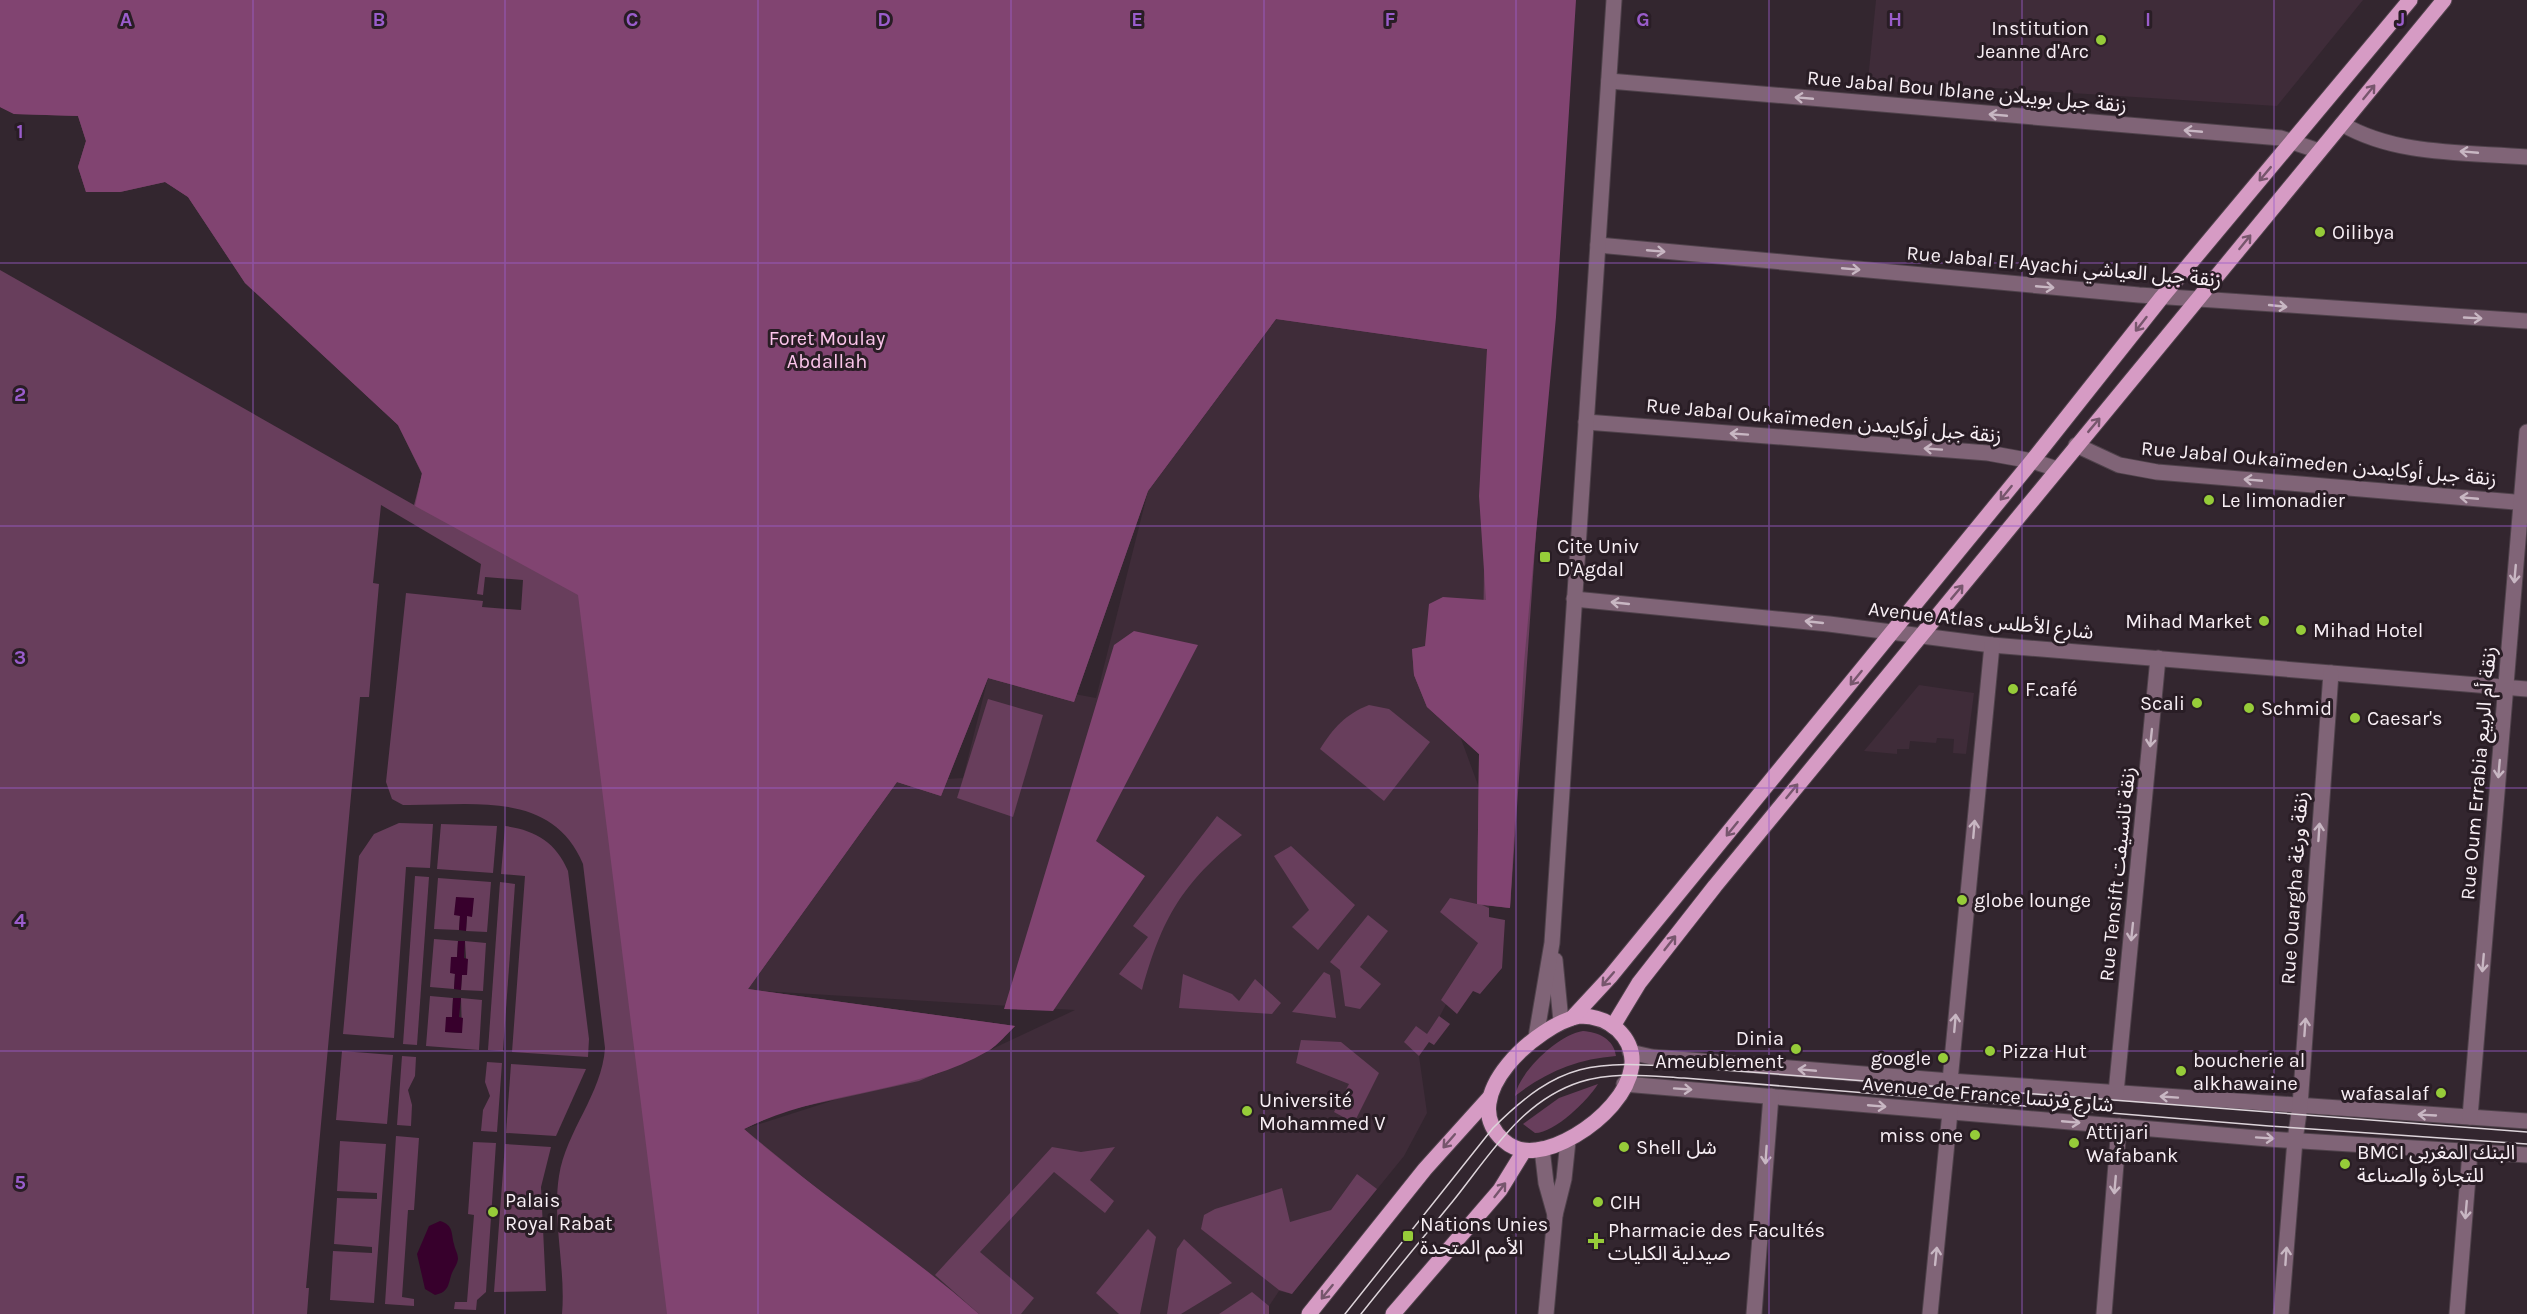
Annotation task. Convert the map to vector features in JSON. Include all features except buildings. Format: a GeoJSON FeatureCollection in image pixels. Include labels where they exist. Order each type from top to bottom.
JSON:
{"type":"FeatureCollection","features":[{"type":"Feature","properties":{"kind":"main road"},"geometry":{"type":"LineString","coordinates":[[1309,1314],[1425,1169],[1489,1098],[1504,1071],[1536,1037],[1567,1020],[1610,977],[1893,633],[2163,297],[2410,0]]}},
{"type":"Feature","properties":{"kind":"main road"},"geometry":{"type":"LineString","coordinates":[[1613,1026],[1639,983],[1708,895],[2444,0]]}},
{"type":"Feature","properties":{"kind":"main road"},"geometry":{"type":"LineString","coordinates":[[1489,1098],[1489,1119],[1496,1133],[1507,1144],[1524,1151],[1542,1149],[1568,1141],[1594,1125],[1607,1112],[1630,1069],[1630,1052],[1627,1042],[1613,1026],[1598,1018],[1567,1020]]}},
{"type":"Feature","properties":{"kind":"main road"},"geometry":{"type":"LineString","coordinates":[[1394,1314],[1500,1190],[1524,1151]]}},
{"type":"Feature","properties":{"kind":"street"},"geometry":{"type":"LineString","coordinates":[[1536,1037],[1552,942],[1614,0]]}},
{"type":"Feature","properties":{"kind":"street","name":"Rue Jabal Bou Iblane زنقة جبل بويبلان"},"geometry":{"type":"LineString","coordinates":[[1609,81],[2292,141],[2319,151]]}},
{"type":"Feature","properties":{"kind":"street"},"geometry":{"type":"LineString","coordinates":[[2342,123],[2369,138],[2395,146],[2527,157]]}},
{"type":"Feature","properties":{"kind":"street","name":"Rue Jabal El Ayachi زنقة جبل العياشي"},"geometry":{"type":"LineString","coordinates":[[1598,246],[2163,297],[2199,298],[2289,308],[2527,321]]}},
{"type":"Feature","properties":{"kind":"street","name":"Rue Jabal Oukaïmeden زنقة جبل أوكايمدن"},"geometry":{"type":"LineString","coordinates":[[1586,422],[1988,453],[2032,461],[2057,469]]}},
{"type":"Feature","properties":{"kind":"street","name":"Rue Oum Errabia زنقة أم الربيع"},"geometry":{"type":"LineString","coordinates":[[2470,1117],[2524,503],[2527,432]]}},
{"type":"Feature","properties":{"kind":"street","name":"Rue Jabal Oukaïmeden زنقة جبل أوكايمدن"},"geometry":{"type":"LineString","coordinates":[[2076,446],[2102,459],[2138,470],[2524,503]]}},
{"type":"Feature","properties":{"kind":"street","name":"Avenue Atlas شارع الأطلس"},"geometry":{"type":"LineString","coordinates":[[1575,599],[1992,645],[2527,690]]}},
{"type":"Feature","properties":{"kind":"street"},"geometry":{"type":"LineString","coordinates":[[1950,1082],[1992,645]]}},
{"type":"Feature","properties":{"kind":"street","name":"Rue Tensift زنقة تانسيفت"},"geometry":{"type":"LineString","coordinates":[[2116,1093],[2158,658]]}},
{"type":"Feature","properties":{"kind":"street","name":"Rue Ouargha زنقة ورغة"},"geometry":{"type":"LineString","coordinates":[[2295,1140],[2300,1106],[2331,673]]}},
{"type":"Feature","properties":{"kind":"street"},"geometry":{"type":"LineString","coordinates":[[1552,942],[1567,1020]]}},
{"type":"Feature","properties":{"kind":"street","name":"Avenue de France شارع فرنسا"},"geometry":{"type":"LineString","coordinates":[[1630,1052],[1652,1057],[1950,1082],[2527,1121]]}},
{"type":"Feature","properties":{"kind":"street","name":"Avenue de France شارع فرنسا"},"geometry":{"type":"LineString","coordinates":[[1624,1084],[2295,1140],[2527,1155]]}},
{"type":"Feature","properties":{"kind":"street"},"geometry":{"type":"LineString","coordinates":[[1754,1314],[1771,1096]]}},
{"type":"Feature","properties":{"kind":"street"},"geometry":{"type":"LineString","coordinates":[[1930,1314],[1950,1112]]}},
{"type":"Feature","properties":{"kind":"street"},"geometry":{"type":"LineString","coordinates":[[2104,1314],[2120,1126]]}},
{"type":"Feature","properties":{"kind":"street"},"geometry":{"type":"LineString","coordinates":[[2281,1314],[2295,1140]]}},
{"type":"Feature","properties":{"kind":"street"},"geometry":{"type":"LineString","coordinates":[[1546,1314],[1555,1215],[1564,1179],[1568,1141]]}},
{"type":"Feature","properties":{"kind":"street"},"geometry":{"type":"LineString","coordinates":[[1542,1149],[1546,1183],[1555,1215]]}},
{"type":"Feature","properties":{"kind":"street"},"geometry":{"type":"LineString","coordinates":[[2457,1314],[2470,1152]]}},
{"type":"Feature","properties":{"kind":"shaded area","name":"Institution Jeanne d'Arc"},"geometry":{"type":"Polygon","coordinates":[[[1876,0],[2363,0],[2277,106],[1868,80],[1876,0]]]}},
{"type":"Feature","properties":{"kind":"shaded area"},"geometry":{"type":"Polygon","coordinates":[[[1276,319],[1487,349],[1483,636],[1427,707],[1460,736],[1478,785],[1489,908],[1478,943],[1419,1056],[1427,1113],[1404,1156],[1292,1294],[1279,1291],[1269,1306],[1269,1314],[971,1314],[744,1129],[990,1050],[1075,1010],[747,990],[897,782],[963,778],[988,678],[1096,698],[1148,491],[1276,319]]]}},
{"type":"Feature","properties":{"kind":"shaded area"},"geometry":{"type":"Polygon","coordinates":[[[1919,685],[1974,693],[1966,754],[1953,753],[1954,739],[1937,738],[1936,743],[1910,741],[1909,749],[1897,749],[1897,754],[1864,751],[1919,685]]]}},
{"type":"Feature","properties":{"kind":"shaded area"},"geometry":{"type":"Polygon","coordinates":[[[456,897],[474,898],[472,917],[467,916],[466,931],[459,930],[460,916],[454,915],[456,897]]]}},
{"type":"Feature","properties":{"kind":"shaded area"},"geometry":{"type":"Polygon","coordinates":[[[458,941],[465,941],[464,958],[468,959],[467,975],[462,975],[461,990],[454,989],[455,974],[450,973],[451,957],[457,957],[458,941]]]}},
{"type":"Feature","properties":{"kind":"shaded area"},"geometry":{"type":"Polygon","coordinates":[[[453,998],[461,998],[459,1017],[463,1018],[462,1033],[445,1032],[446,1017],[452,1017],[453,998]]]}},
{"type":"Feature","properties":{"kind":"shaded area"},"geometry":{"type":"Polygon","coordinates":[[[440,1221],[450,1227],[458,1259],[448,1287],[435,1295],[425,1289],[417,1254],[429,1226],[440,1221]]]}},
{"type":"Feature","properties":{"kind":"green space","name":"Foret Moulay Abdallah"},"geometry":{"type":"Polygon","coordinates":[[[0,0],[1573,0],[1510,908],[1482,905],[1489,908],[1489,917],[1505,920],[1502,968],[1480,994],[1473,991],[1457,1014],[1441,1000],[1478,943],[1440,912],[1450,898],[1477,904],[1479,754],[1427,707],[1414,675],[1412,649],[1483,636],[1487,349],[1276,319],[1148,491],[1074,702],[988,678],[941,796],[897,782],[748,989],[1015,1026],[990,1050],[919,1081],[783,1111],[744,1129],[971,1314],[562,1314],[563,1297],[557,1210],[559,1176],[569,1143],[598,1081],[605,1048],[583,864],[569,840],[551,823],[530,813],[481,804],[403,805],[392,799],[386,782],[406,593],[483,601],[482,607],[521,610],[523,580],[485,577],[483,595],[477,594],[481,564],[381,505],[373,583],[379,584],[369,697],[360,697],[306,1288],[309,1288],[307,1314],[0,1314],[0,270],[414,505],[422,474],[398,425],[245,283],[188,197],[165,182],[120,192],[86,192],[78,167],[86,141],[78,116],[14,114],[0,107],[0,0]]]}},
{"type":"Feature","properties":{"kind":"green space","name":"Foret Moulay Abdallah"},"geometry":{"type":"Polygon","coordinates":[[[0,0],[1576,0],[1556,317],[1524,663],[1510,908],[1477,904],[1479,754],[1427,707],[1414,675],[1412,649],[1425,646],[1429,604],[1443,597],[1486,600],[1479,496],[1487,349],[1276,319],[1148,491],[1074,702],[988,678],[941,796],[897,782],[748,989],[1015,1026],[992,1049],[959,1065],[898,1085],[773,1116],[744,1129],[979,1314],[667,1314],[578,595],[415,506],[422,473],[398,425],[245,283],[188,197],[165,182],[120,192],[86,192],[78,167],[86,141],[78,116],[14,114],[0,107],[0,0]]]}},
{"type":"Feature","properties":{"kind":"green space"},"geometry":{"type":"Polygon","coordinates":[[[1134,631],[1198,645],[1096,841],[1145,876],[1053,1011],[1004,1009],[1114,645],[1134,631]]]}},
{"type":"Feature","properties":{"kind":"green space"},"geometry":{"type":"Polygon","coordinates":[[[988,699],[1043,715],[1013,817],[957,798],[988,699]]]}},
{"type":"Feature","properties":{"kind":"green space"},"geometry":{"type":"Polygon","coordinates":[[[1369,705],[1389,709],[1430,742],[1384,801],[1320,749],[1341,722],[1369,705]]]}},
{"type":"Feature","properties":{"kind":"green space"},"geometry":{"type":"Polygon","coordinates":[[[1217,816],[1242,835],[1204,869],[1177,903],[1158,942],[1142,990],[1119,974],[1148,937],[1133,926],[1217,816]]]}},
{"type":"Feature","properties":{"kind":"green space"},"geometry":{"type":"Polygon","coordinates":[[[399,823],[433,824],[430,868],[406,867],[394,1038],[343,1034],[359,856],[374,834],[399,823]]]}},
{"type":"Feature","properties":{"kind":"green space"},"geometry":{"type":"Polygon","coordinates":[[[441,824],[497,826],[493,873],[437,869],[441,824]]]}},
{"type":"Feature","properties":{"kind":"green space"},"geometry":{"type":"Polygon","coordinates":[[[505,826],[535,834],[543,839],[557,852],[568,871],[589,1039],[588,1057],[512,1052],[525,876],[501,874],[505,826]]]}},
{"type":"Feature","properties":{"kind":"green space"},"geometry":{"type":"Polygon","coordinates":[[[1291,846],[1355,905],[1318,950],[1292,927],[1309,910],[1274,856],[1291,846]]]}},
{"type":"Feature","properties":{"kind":"green space"},"geometry":{"type":"Polygon","coordinates":[[[415,876],[429,877],[417,1045],[403,1044],[415,876]]]}},
{"type":"Feature","properties":{"kind":"green space"},"geometry":{"type":"Polygon","coordinates":[[[438,878],[491,882],[487,932],[466,931],[467,916],[472,916],[473,898],[455,915],[460,915],[459,930],[434,929],[438,878]]]}},
{"type":"Feature","properties":{"kind":"green space"},"geometry":{"type":"Polygon","coordinates":[[[500,882],[515,884],[503,1051],[488,1050],[500,882]]]}},
{"type":"Feature","properties":{"kind":"green space"},"geometry":{"type":"Polygon","coordinates":[[[1368,915],[1388,931],[1360,967],[1381,984],[1360,1009],[1345,1006],[1340,970],[1330,962],[1368,915]]]}},
{"type":"Feature","properties":{"kind":"green space"},"geometry":{"type":"Polygon","coordinates":[[[434,939],[458,941],[457,958],[451,957],[455,973],[454,989],[430,987],[434,939]]]}},
{"type":"Feature","properties":{"kind":"green space"},"geometry":{"type":"Polygon","coordinates":[[[465,941],[486,943],[483,991],[461,990],[462,974],[467,974],[465,941]]]}},
{"type":"Feature","properties":{"kind":"green space"},"geometry":{"type":"Polygon","coordinates":[[[1324,972],[1330,975],[1336,1018],[1292,1012],[1324,972]]]}},
{"type":"Feature","properties":{"kind":"green space"},"geometry":{"type":"Polygon","coordinates":[[[1183,974],[1232,994],[1239,1001],[1255,979],[1281,1003],[1272,1014],[1179,1008],[1183,974]]]}},
{"type":"Feature","properties":{"kind":"green space"},"geometry":{"type":"Polygon","coordinates":[[[430,996],[453,998],[452,1017],[445,1032],[462,1033],[461,998],[482,1000],[479,1050],[426,1046],[430,996]]]}},
{"type":"Feature","properties":{"kind":"green space"},"geometry":{"type":"Polygon","coordinates":[[[1439,1016],[1450,1024],[1434,1045],[1429,1042],[1419,1056],[1404,1042],[1416,1026],[1427,1034],[1439,1016]]]}},
{"type":"Feature","properties":{"kind":"green space"},"geometry":{"type":"Polygon","coordinates":[[[1583,1031],[1594,1033],[1609,1041],[1616,1056],[1588,1060],[1562,1068],[1538,1080],[1515,1096],[1524,1076],[1542,1056],[1563,1039],[1583,1031]]]}},
{"type":"Feature","properties":{"kind":"green space"},"geometry":{"type":"Polygon","coordinates":[[[1301,1040],[1341,1042],[1379,1073],[1354,1123],[1334,1112],[1349,1084],[1296,1063],[1301,1040]]]}},
{"type":"Feature","properties":{"kind":"green space"},"geometry":{"type":"Polygon","coordinates":[[[342,1051],[393,1055],[387,1124],[336,1120],[342,1051]]]}},
{"type":"Feature","properties":{"kind":"green space"},"geometry":{"type":"Polygon","coordinates":[[[402,1056],[416,1057],[415,1076],[408,1090],[412,1105],[411,1126],[397,1125],[402,1056]]]}},
{"type":"Feature","properties":{"kind":"green space"},"geometry":{"type":"Polygon","coordinates":[[[487,1062],[502,1063],[497,1132],[481,1131],[483,1110],[490,1096],[485,1082],[487,1062]]]}},
{"type":"Feature","properties":{"kind":"green space"},"geometry":{"type":"Polygon","coordinates":[[[511,1064],[586,1069],[556,1136],[506,1133],[511,1064]]]}},
{"type":"Feature","properties":{"kind":"green space"},"geometry":{"type":"Polygon","coordinates":[[[1598,1084],[1579,1107],[1552,1128],[1535,1133],[1523,1124],[1559,1098],[1598,1084]]]}},
{"type":"Feature","properties":{"kind":"green space"},"geometry":{"type":"Polygon","coordinates":[[[396,1136],[419,1138],[414,1210],[408,1210],[402,1297],[414,1299],[414,1306],[385,1304],[396,1136]]]}},
{"type":"Feature","properties":{"kind":"green space"},"geometry":{"type":"Polygon","coordinates":[[[340,1141],[386,1144],[374,1303],[330,1300],[333,1251],[372,1253],[372,1247],[334,1244],[337,1198],[377,1199],[377,1193],[337,1191],[340,1141]]]}},
{"type":"Feature","properties":{"kind":"green space"},"geometry":{"type":"Polygon","coordinates":[[[473,1142],[496,1143],[486,1292],[477,1300],[476,1310],[454,1309],[455,1302],[467,1302],[474,1215],[468,1214],[473,1142]]]}},
{"type":"Feature","properties":{"kind":"green space"},"geometry":{"type":"Polygon","coordinates":[[[505,1144],[551,1147],[541,1187],[546,1291],[494,1292],[505,1144]]]}},
{"type":"Feature","properties":{"kind":"green space"},"geometry":{"type":"Polygon","coordinates":[[[1052,1147],[1081,1152],[1115,1147],[1090,1180],[1114,1201],[1105,1213],[1054,1172],[980,1252],[1034,1298],[1021,1314],[979,1314],[935,1275],[1052,1147]]]}},
{"type":"Feature","properties":{"kind":"green space"},"geometry":{"type":"Polygon","coordinates":[[[1357,1174],[1377,1189],[1292,1294],[1279,1290],[1201,1229],[1204,1215],[1215,1209],[1282,1188],[1290,1222],[1331,1210],[1357,1174]]]}},
{"type":"Feature","properties":{"kind":"green space"},"geometry":{"type":"Polygon","coordinates":[[[1148,1229],[1156,1237],[1140,1314],[1119,1314],[1096,1293],[1148,1229]]]}},
{"type":"Feature","properties":{"kind":"green space"},"geometry":{"type":"Polygon","coordinates":[[[1184,1239],[1232,1283],[1181,1314],[1167,1314],[1177,1249],[1184,1239]]]}},
{"type":"Feature","properties":{"kind":"green space"},"geometry":{"type":"Polygon","coordinates":[[[1252,1292],[1269,1306],[1269,1314],[1219,1314],[1252,1292]]]}},
{"type":"Feature","properties":{"kind":"tram line"},"geometry":{"type":"LineString","coordinates":[[1345,1314],[1493,1128],[1517,1106],[1559,1077],[1602,1066],[1626,1064],[1685,1067],[2527,1132]]}},
{"type":"Feature","properties":{"kind":"tram line"},"geometry":{"type":"LineString","coordinates":[[1361,1314],[1508,1131],[1540,1102],[1559,1091],[1580,1082],[1606,1076],[1684,1078],[2269,1126],[2527,1144]]}},
{"type":"Feature","properties":{"kind":"place","name":"Institution Jeanne d'Arc"},"geometry":{"type":"Point","coordinates":[2101,40]}},
{"type":"Feature","properties":{"kind":"place","name":"Oilibya"},"geometry":{"type":"Point","coordinates":[2320,232]}},
{"type":"Feature","properties":{"kind":"place","name":"Le limonadier"},"geometry":{"type":"Point","coordinates":[2209,500]}},
{"type":"Feature","properties":{"kind":"place","name":"Cite Univ D'Agdal"},"geometry":{"type":"Point","coordinates":[1545,557]}},
{"type":"Feature","properties":{"kind":"place","name":"Mihad Market"},"geometry":{"type":"Point","coordinates":[2264,621]}},
{"type":"Feature","properties":{"kind":"place","name":"Mihad Hotel"},"geometry":{"type":"Point","coordinates":[2301,630]}},
{"type":"Feature","properties":{"kind":"place","name":"F.café"},"geometry":{"type":"Point","coordinates":[2013,689]}},
{"type":"Feature","properties":{"kind":"place","name":"Scali"},"geometry":{"type":"Point","coordinates":[2197,703]}},
{"type":"Feature","properties":{"kind":"place","name":"Schmid"},"geometry":{"type":"Point","coordinates":[2249,708]}},
{"type":"Feature","properties":{"kind":"place","name":"Caesar's"},"geometry":{"type":"Point","coordinates":[2355,718]}},
{"type":"Feature","properties":{"kind":"place","name":"globe lounge"},"geometry":{"type":"Point","coordinates":[1962,900]}},
{"type":"Feature","properties":{"kind":"place","name":"Dinia Ameublement"},"geometry":{"type":"Point","coordinates":[1796,1049]}},
{"type":"Feature","properties":{"kind":"place","name":"Pizza Hut"},"geometry":{"type":"Point","coordinates":[1990,1051]}},
{"type":"Feature","properties":{"kind":"place","name":"google"},"geometry":{"type":"Point","coordinates":[1943,1058]}},
{"type":"Feature","properties":{"kind":"place","name":"boucherie al alkhawaine"},"geometry":{"type":"Point","coordinates":[2181,1071]}},
{"type":"Feature","properties":{"kind":"place","name":"wafasalaf"},"geometry":{"type":"Point","coordinates":[2441,1093]}},
{"type":"Feature","properties":{"kind":"place","name":"Université Mohammed V"},"geometry":{"type":"Point","coordinates":[1247,1111]}},
{"type":"Feature","properties":{"kind":"place","name":"miss one"},"geometry":{"type":"Point","coordinates":[1975,1135]}},
{"type":"Feature","properties":{"kind":"place","name":"Attijari Wafabank"},"geometry":{"type":"Point","coordinates":[2074,1143]}},
{"type":"Feature","properties":{"kind":"place","name":"Shell شل"},"geometry":{"type":"Point","coordinates":[1624,1147]}},
{"type":"Feature","properties":{"kind":"place","name":"BMCI البنك المغربي للتجارة والصناعة"},"geometry":{"type":"Point","coordinates":[2345,1164]}},
{"type":"Feature","properties":{"kind":"place","name":"CIH"},"geometry":{"type":"Point","coordinates":[1598,1202]}},
{"type":"Feature","properties":{"kind":"place","name":"Palais Royal Rabat"},"geometry":{"type":"Point","coordinates":[493,1212]}},
{"type":"Feature","properties":{"kind":"place","name":"Nations Unies الأمم المتحدة"},"geometry":{"type":"Point","coordinates":[1408,1236]}},
{"type":"Feature","properties":{"kind":"place","name":"Pharmacie des Facultés صيدلية الكليات"},"geometry":{"type":"Point","coordinates":[1596,1241]}}]}
